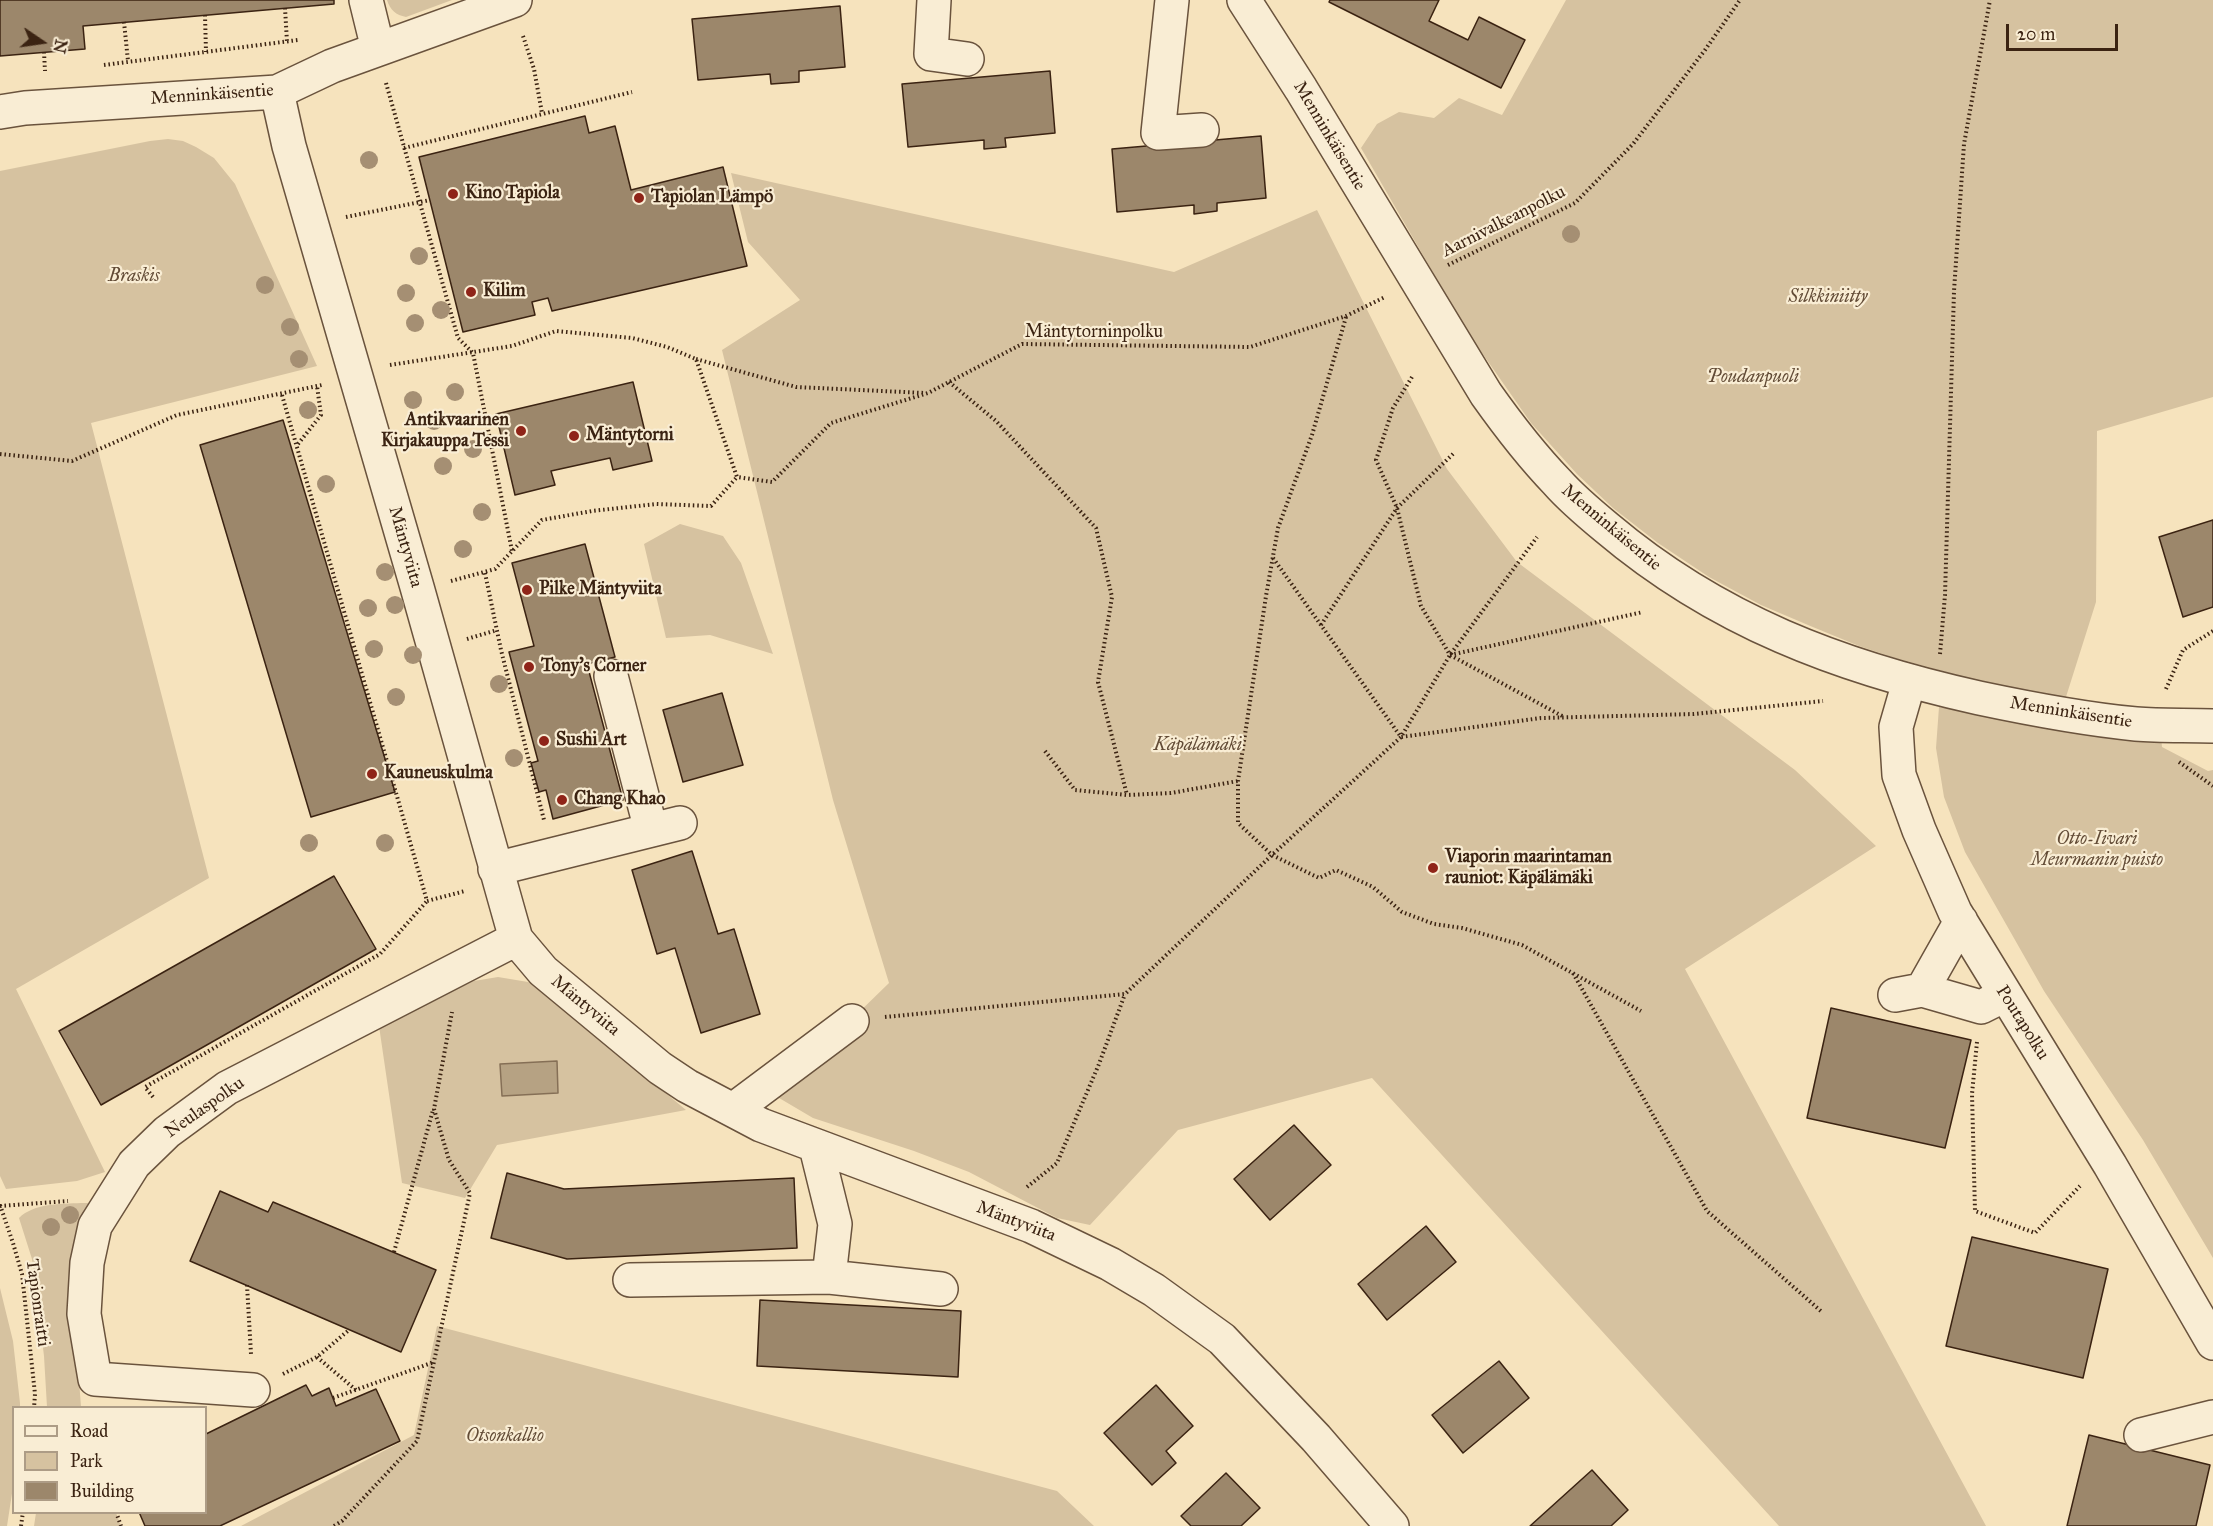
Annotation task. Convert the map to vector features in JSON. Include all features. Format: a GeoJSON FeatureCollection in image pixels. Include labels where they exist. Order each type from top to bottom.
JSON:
{"type":"FeatureCollection","features":[{"type":"Feature","properties":{"kind":"street"},"geometry":{"type":"LineString","coordinates":[[366,0],[378,49]]}},
{"type":"Feature","properties":{"kind":"street"},"geometry":{"type":"LineString","coordinates":[[934,0],[931,54],[967,59]]}},
{"type":"Feature","properties":{"kind":"street"},"geometry":{"type":"LineString","coordinates":[[1172,0],[1158,133],[1202,130]]}},
{"type":"Feature","properties":{"kind":"street","name":"Menninkäisentie"},"geometry":{"type":"LineString","coordinates":[[1244,0],[1301,89],[1486,394],[1514,434],[1557,483],[1639,555],[1690,590],[1740,618],[1838,659],[1922,685],[2068,715],[2139,724],[2213,726]]}},
{"type":"Feature","properties":{"kind":"street","name":"Menninkäisentie"},"geometry":{"type":"LineString","coordinates":[[0,112],[25,108],[277,92],[332,66],[378,49],[518,15]]}},
{"type":"Feature","properties":{"kind":"street","name":"Mäntyviita"},"geometry":{"type":"LineString","coordinates":[[277,92],[289,146],[369,372],[417,587],[516,939],[543,971],[660,1068],[687,1086],[761,1125],[1058,1238],[1129,1275],[1222,1340],[1316,1438],[1392,1526]]}},
{"type":"Feature","properties":{"kind":"street"},"geometry":{"type":"LineString","coordinates":[[495,869],[666,827],[611,676]]}},
{"type":"Feature","properties":{"kind":"street","name":"Poutapolku"},"geometry":{"type":"LineString","coordinates":[[1922,685],[1896,727],[1899,775],[1919,830],[1961,921],[1993,1001],[2110,1165],[2213,1342]]}},
{"type":"Feature","properties":{"kind":"street"},"geometry":{"type":"LineString","coordinates":[[1961,921],[1908,992],[1993,1001]]}},
{"type":"Feature","properties":{"kind":"street","name":"Neulaspolku"},"geometry":{"type":"LineString","coordinates":[[253,1390],[94,1379],[84,1314],[87,1263],[95,1226],[134,1164],[174,1127],[226,1088],[516,939]]}},
{"type":"Feature","properties":{"kind":"street"},"geometry":{"type":"LineString","coordinates":[[734,1110],[852,1021]]}},
{"type":"Feature","properties":{"kind":"street"},"geometry":{"type":"LineString","coordinates":[[816,1147],[835,1224],[829,1277]]}},
{"type":"Feature","properties":{"kind":"street"},"geometry":{"type":"LineString","coordinates":[[630,1280],[829,1277],[941,1289]]}},
{"type":"Feature","properties":{"kind":"street"},"geometry":{"type":"LineString","coordinates":[[2141,1435],[2213,1417]]}},
{"type":"Feature","properties":{"kind":"path","name":"Aarnivalkeanpolku"},"geometry":{"type":"LineString","coordinates":[[1372,303],[1575,203],[1632,144],[1705,50],[1740,0]]}},
{"type":"Feature","properties":{"kind":"path"},"geometry":{"type":"LineString","coordinates":[[1922,685],[1945,595],[1954,291],[1964,144],[1990,0]]}},
{"type":"Feature","properties":{"kind":"path"},"geometry":{"type":"LineString","coordinates":[[285,8],[287,42]]}},
{"type":"Feature","properties":{"kind":"path"},"geometry":{"type":"LineString","coordinates":[[205,15],[206,52]]}},
{"type":"Feature","properties":{"kind":"path"},"geometry":{"type":"LineString","coordinates":[[518,15],[534,69],[542,113]]}},
{"type":"Feature","properties":{"kind":"path"},"geometry":{"type":"LineString","coordinates":[[124,22],[128,61]]}},
{"type":"Feature","properties":{"kind":"path"},"geometry":{"type":"LineString","coordinates":[[99,67],[128,61],[307,38]]}},
{"type":"Feature","properties":{"kind":"path"},"geometry":{"type":"LineString","coordinates":[[386,81],[458,338],[473,353],[513,551]]}},
{"type":"Feature","properties":{"kind":"path"},"geometry":{"type":"LineString","coordinates":[[405,148],[632,92]]}},
{"type":"Feature","properties":{"kind":"path"},"geometry":{"type":"LineString","coordinates":[[345,217],[430,200]]}},
{"type":"Feature","properties":{"kind":"path","name":"Mäntytorninpolku"},"geometry":{"type":"LineString","coordinates":[[736,477],[772,482],[831,423],[928,393],[1022,344],[1250,347],[1346,316],[1372,303]]}},
{"type":"Feature","properties":{"kind":"path"},"geometry":{"type":"LineString","coordinates":[[1346,316],[1312,435],[1278,528],[1238,781],[1238,823],[1272,855],[1319,878],[1336,870],[1373,887],[1402,912],[1434,924],[1462,928],[1522,945],[1641,1011]]}},
{"type":"Feature","properties":{"kind":"path"},"geometry":{"type":"LineString","coordinates":[[0,454],[72,461],[177,415],[317,386],[369,372],[512,346],[556,331],[632,338],[796,387],[928,393]]}},
{"type":"Feature","properties":{"kind":"path"},"geometry":{"type":"LineString","coordinates":[[417,587],[495,569],[542,519],[656,504],[711,506],[736,477],[696,359]]}},
{"type":"Feature","properties":{"kind":"path"},"geometry":{"type":"LineString","coordinates":[[1412,377],[1393,408],[1376,460],[1398,508],[1421,606],[1450,655],[1564,718]]}},
{"type":"Feature","properties":{"kind":"path"},"geometry":{"type":"LineString","coordinates":[[949,382],[996,421],[1096,528],[1112,597],[1098,682],[1127,795]]}},
{"type":"Feature","properties":{"kind":"path"},"geometry":{"type":"LineString","coordinates":[[297,445],[321,415],[317,386]]}},
{"type":"Feature","properties":{"kind":"path"},"geometry":{"type":"LineString","coordinates":[[1321,625],[1398,508],[1455,452]]}},
{"type":"Feature","properties":{"kind":"path"},"geometry":{"type":"LineString","coordinates":[[995,1213],[1057,1163],[1100,1064],[1125,994],[1401,737],[1450,655],[1537,537]]}},
{"type":"Feature","properties":{"kind":"path"},"geometry":{"type":"LineString","coordinates":[[1273,558],[1401,737]]}},
{"type":"Feature","properties":{"kind":"path"},"geometry":{"type":"LineString","coordinates":[[485,573],[545,824]]}},
{"type":"Feature","properties":{"kind":"path"},"geometry":{"type":"LineString","coordinates":[[1450,655],[1643,612]]}},
{"type":"Feature","properties":{"kind":"path"},"geometry":{"type":"LineString","coordinates":[[464,640],[497,630]]}},
{"type":"Feature","properties":{"kind":"path"},"geometry":{"type":"LineString","coordinates":[[2166,725],[2165,691],[2183,650],[2213,631]]}},
{"type":"Feature","properties":{"kind":"path"},"geometry":{"type":"LineString","coordinates":[[1401,737],[1541,718],[1694,714],[1823,701]]}},
{"type":"Feature","properties":{"kind":"path"},"geometry":{"type":"LineString","coordinates":[[1045,751],[1076,790],[1127,795],[1171,793],[1238,781]]}},
{"type":"Feature","properties":{"kind":"path"},"geometry":{"type":"LineString","coordinates":[[174,1127],[145,1087],[380,954],[427,901]]}},
{"type":"Feature","properties":{"kind":"path"},"geometry":{"type":"LineString","coordinates":[[394,1252],[434,1109],[458,969]]}},
{"type":"Feature","properties":{"kind":"path"},"geometry":{"type":"LineString","coordinates":[[1573,973],[1707,1211],[1822,1312]]}},
{"type":"Feature","properties":{"kind":"path"},"geometry":{"type":"LineString","coordinates":[[852,1021],[1125,994]]}},
{"type":"Feature","properties":{"kind":"path"},"geometry":{"type":"LineString","coordinates":[[1993,1001],[1972,1094],[1975,1211],[2035,1233],[2075,1189],[2110,1165]]}},
{"type":"Feature","properties":{"kind":"path"},"geometry":{"type":"LineString","coordinates":[[334,1526],[342,1521],[417,1441],[470,1193],[449,1160],[434,1109]]}},
{"type":"Feature","properties":{"kind":"path"},"geometry":{"type":"LineString","coordinates":[[0,1206],[113,1197]]}},
{"type":"Feature","properties":{"kind":"path","name":"Tapionraitti"},"geometry":{"type":"LineString","coordinates":[[0,1206],[14,1243],[22,1274],[34,1406]]}},
{"type":"Feature","properties":{"kind":"path"},"geometry":{"type":"LineString","coordinates":[[247,1285],[253,1390],[317,1357],[349,1330]]}},
{"type":"Feature","properties":{"kind":"path"},"geometry":{"type":"LineString","coordinates":[[317,1357],[356,1390]]}},
{"type":"Feature","properties":{"kind":"path"},"geometry":{"type":"LineString","coordinates":[[333,1398],[435,1362]]}},
{"type":"Feature","properties":{"kind":"green space"},"geometry":{"type":"Polygon","coordinates":[[[387,0],[452,0],[406,17],[394,12],[387,0]]]}},
{"type":"Feature","properties":{"kind":"green space","name":"Silkkiniitty"},"geometry":{"type":"Polygon","coordinates":[[[1566,0],[2213,0],[2213,397],[2097,431],[2096,602],[2065,700],[1975,680],[1895,658],[1859,646],[1761,605],[1709,577],[1658,543],[1613,508],[1577,474],[1531,423],[1468,333],[1361,148],[1377,124],[1399,112],[1434,118],[1459,98],[1502,115],[1566,0]]]}},
{"type":"Feature","properties":{"kind":"green space","name":"Braskis"},"geometry":{"type":"Polygon","coordinates":[[[168,139],[183,141],[214,158],[235,184],[317,366],[91,423],[209,878],[16,989],[105,1172],[77,1181],[6,1189],[0,1176],[0,171],[168,139]]]}},
{"type":"Feature","properties":{"kind":"green space","name":"Käpälämäki"},"geometry":{"type":"Polygon","coordinates":[[[731,173],[1174,272],[1317,210],[1447,469],[1517,562],[1795,770],[1876,846],[1685,969],[1986,1526],[1779,1526],[1372,1078],[1178,1130],[1090,1225],[1057,1218],[969,1172],[914,1151],[813,1118],[774,1095],[889,983],[833,800],[722,350],[800,300],[748,242],[731,173]]]}},
{"type":"Feature","properties":{"kind":"green space"},"geometry":{"type":"Polygon","coordinates":[[[680,524],[723,536],[741,563],[773,654],[710,635],[666,638],[644,544],[680,524]]]}},
{"type":"Feature","properties":{"kind":"green space","name":"Otto-Iivari Meurmanin puisto"},"geometry":{"type":"Polygon","coordinates":[[[1939,707],[2100,734],[2161,737],[2162,747],[2208,771],[2213,770],[2213,1258],[2143,1140],[2044,991],[1965,852],[1944,797],[1936,748],[1939,707]]]}},
{"type":"Feature","properties":{"kind":"green space"},"geometry":{"type":"Polygon","coordinates":[[[498,977],[534,983],[686,1110],[497,1145],[465,1198],[402,1183],[379,1026],[474,981],[498,977]]]}},
{"type":"Feature","properties":{"kind":"green space"},"geometry":{"type":"Polygon","coordinates":[[[88,1203],[74,1311],[81,1406],[47,1406],[44,1356],[32,1259],[19,1218],[32,1209],[57,1204],[88,1203]]]}},
{"type":"Feature","properties":{"kind":"green space"},"geometry":{"type":"Polygon","coordinates":[[[0,1288],[13,1341],[20,1406],[12,1406],[12,1494],[7,1526],[0,1526],[0,1288]]]}},
{"type":"Feature","properties":{"kind":"green space","name":"Otsonkallio"},"geometry":{"type":"Polygon","coordinates":[[[437,1326],[1057,1491],[1094,1526],[241,1526],[414,1435],[437,1326]]]}},
{"type":"Feature","properties":{"kind":"green space"},"geometry":{"type":"Polygon","coordinates":[[[36,1514],[116,1514],[121,1526],[34,1526],[36,1514]]]}},
{"type":"Feature","properties":{"kind":"shaded area"},"geometry":{"type":"Polygon","coordinates":[[[557,1061],[558,1093],[502,1096],[500,1064],[557,1061]]]}},
{"type":"Feature","properties":{"kind":"building"},"geometry":{"type":"Polygon","coordinates":[[[0,0],[334,0],[334,4],[83,26],[85,49],[0,56],[0,0]]]}},
{"type":"Feature","properties":{"kind":"building"},"geometry":{"type":"Polygon","coordinates":[[[1330,0],[1439,0],[1429,21],[1468,40],[1479,17],[1525,40],[1501,88],[1329,2],[1330,0]]]}},
{"type":"Feature","properties":{"kind":"building"},"geometry":{"type":"Polygon","coordinates":[[[840,6],[845,67],[799,71],[799,82],[771,84],[770,74],[698,80],[692,19],[840,6]]]}},
{"type":"Feature","properties":{"kind":"building"},"geometry":{"type":"Polygon","coordinates":[[[1050,71],[1055,133],[1005,138],[1006,147],[984,149],[984,140],[908,147],[902,84],[1050,71]]]}},
{"type":"Feature","properties":{"kind":"building"},"geometry":{"type":"Polygon","coordinates":[[[585,116],[589,133],[615,126],[631,190],[723,167],[747,266],[552,311],[548,298],[532,302],[535,315],[463,332],[419,157],[585,116]]]}},
{"type":"Feature","properties":{"kind":"building"},"geometry":{"type":"Polygon","coordinates":[[[1261,136],[1266,198],[1217,203],[1217,211],[1194,214],[1194,205],[1117,212],[1112,149],[1261,136]]]}},
{"type":"Feature","properties":{"kind":"building","name":"Mäntytorni"},"geometry":{"type":"Polygon","coordinates":[[[633,382],[652,461],[613,470],[610,458],[551,471],[555,485],[515,495],[496,414],[633,382]]]}},
{"type":"Feature","properties":{"kind":"building"},"geometry":{"type":"Polygon","coordinates":[[[283,420],[395,792],[311,817],[200,445],[283,420]]]}},
{"type":"Feature","properties":{"kind":"building"},"geometry":{"type":"Polygon","coordinates":[[[2213,520],[2213,607],[2183,617],[2159,537],[2213,520]]]}},
{"type":"Feature","properties":{"kind":"building"},"geometry":{"type":"Polygon","coordinates":[[[585,544],[615,657],[587,664],[623,800],[553,819],[546,790],[539,792],[531,763],[538,761],[509,652],[534,646],[512,563],[585,544]]]}},
{"type":"Feature","properties":{"kind":"building"},"geometry":{"type":"Polygon","coordinates":[[[722,693],[743,765],[683,782],[663,710],[722,693]]]}},
{"type":"Feature","properties":{"kind":"building"},"geometry":{"type":"Polygon","coordinates":[[[692,851],[718,934],[734,929],[760,1014],[701,1033],[675,948],[657,954],[632,870],[692,851]]]}},
{"type":"Feature","properties":{"kind":"building"},"geometry":{"type":"Polygon","coordinates":[[[334,876],[376,949],[101,1105],[59,1031],[334,876]]]}},
{"type":"Feature","properties":{"kind":"building"},"geometry":{"type":"Polygon","coordinates":[[[1831,1008],[1971,1040],[1945,1148],[1807,1118],[1831,1008]]]}},
{"type":"Feature","properties":{"kind":"building"},"geometry":{"type":"Polygon","coordinates":[[[1294,1125],[1331,1165],[1270,1220],[1234,1179],[1294,1125]]]}},
{"type":"Feature","properties":{"kind":"building"},"geometry":{"type":"Polygon","coordinates":[[[507,1173],[564,1189],[794,1178],[797,1248],[567,1259],[491,1238],[507,1173]]]}},
{"type":"Feature","properties":{"kind":"building"},"geometry":{"type":"Polygon","coordinates":[[[220,1191],[268,1212],[273,1202],[436,1270],[401,1352],[190,1261],[220,1191]]]}},
{"type":"Feature","properties":{"kind":"building"},"geometry":{"type":"Polygon","coordinates":[[[1426,1226],[1456,1262],[1387,1320],[1358,1284],[1426,1226]]]}},
{"type":"Feature","properties":{"kind":"building"},"geometry":{"type":"Polygon","coordinates":[[[1972,1237],[2108,1269],[2083,1378],[1946,1346],[1972,1237]]]}},
{"type":"Feature","properties":{"kind":"building"},"geometry":{"type":"Polygon","coordinates":[[[760,1300],[961,1311],[958,1377],[757,1366],[760,1300]]]}},
{"type":"Feature","properties":{"kind":"building"},"geometry":{"type":"Polygon","coordinates":[[[1499,1361],[1529,1398],[1463,1453],[1432,1415],[1499,1361]]]}},
{"type":"Feature","properties":{"kind":"building"},"geometry":{"type":"Polygon","coordinates":[[[306,1385],[312,1396],[329,1388],[336,1406],[376,1389],[400,1441],[220,1526],[145,1526],[140,1514],[207,1514],[207,1434],[306,1385]]]}},
{"type":"Feature","properties":{"kind":"building"},"geometry":{"type":"Polygon","coordinates":[[[1156,1385],[1193,1426],[1166,1451],[1176,1463],[1152,1485],[1104,1433],[1156,1385]]]}},
{"type":"Feature","properties":{"kind":"building"},"geometry":{"type":"Polygon","coordinates":[[[2089,1435],[2210,1465],[2196,1526],[2067,1526],[2089,1435]]]}},
{"type":"Feature","properties":{"kind":"building"},"geometry":{"type":"Polygon","coordinates":[[[1592,1470],[1628,1510],[1611,1526],[1530,1526],[1592,1470]]]}},
{"type":"Feature","properties":{"kind":"building"},"geometry":{"type":"Polygon","coordinates":[[[1226,1473],[1260,1508],[1241,1526],[1191,1526],[1181,1516],[1226,1473]]]}},
{"type":"Feature","properties":{"kind":"place","name":"Kino Tapiola"},"geometry":{"type":"Point","coordinates":[453,194]}},
{"type":"Feature","properties":{"kind":"place","name":"Tapiolan Lämpö"},"geometry":{"type":"Point","coordinates":[639,198]}},
{"type":"Feature","properties":{"kind":"place","name":"Kilim"},"geometry":{"type":"Point","coordinates":[471,292]}},
{"type":"Feature","properties":{"kind":"place","name":"Antikvaarinen Kirjakauppa Tessi"},"geometry":{"type":"Point","coordinates":[521,431]}},
{"type":"Feature","properties":{"kind":"place","name":"Mäntytorni"},"geometry":{"type":"Point","coordinates":[574,436]}},
{"type":"Feature","properties":{"kind":"place","name":"Pilke Mäntyviita"},"geometry":{"type":"Point","coordinates":[527,590]}},
{"type":"Feature","properties":{"kind":"place","name":"Tony's Corner"},"geometry":{"type":"Point","coordinates":[529,667]}},
{"type":"Feature","properties":{"kind":"place","name":"Sushi Art"},"geometry":{"type":"Point","coordinates":[544,741]}},
{"type":"Feature","properties":{"kind":"place","name":"Kauneuskulma"},"geometry":{"type":"Point","coordinates":[372,774]}},
{"type":"Feature","properties":{"kind":"place","name":"Chang Khao"},"geometry":{"type":"Point","coordinates":[562,800]}},
{"type":"Feature","properties":{"kind":"place","name":"Viaporin maarintaman rauniot: Käpälämäki"},"geometry":{"type":"Point","coordinates":[1433,868]}},
{"type":"Feature","properties":{"kind":"park label","name":"Poudanpuoli"},"geometry":{"type":"Point","coordinates":[1753,378]}}]}
